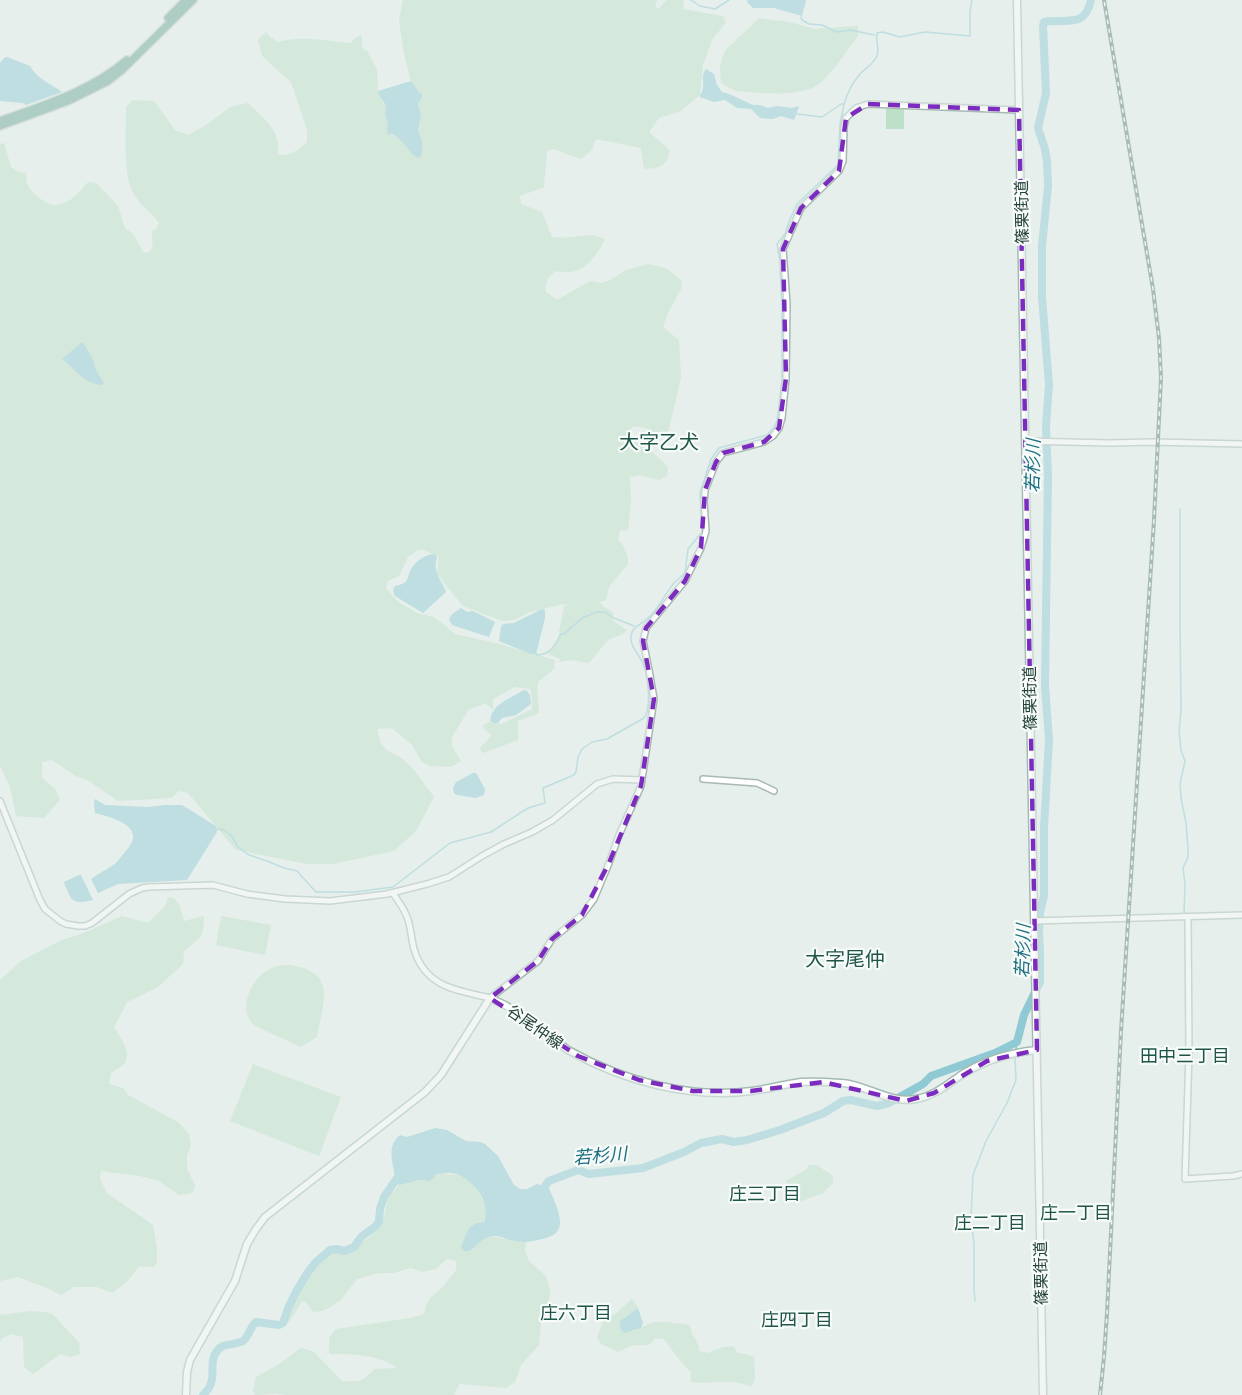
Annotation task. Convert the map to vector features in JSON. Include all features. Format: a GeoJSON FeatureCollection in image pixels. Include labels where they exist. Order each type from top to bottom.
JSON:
{"type":"FeatureCollection","features":[{"type":"Feature","properties":{"kind":"main road"},"geometry":{"type":"LineString","coordinates":[[0,121],[104,78],[126,61],[186,0]]}},
{"type":"Feature","properties":{"kind":"main road"},"geometry":{"type":"LineString","coordinates":[[0,126],[68,101],[108,81],[193,0]]}},
{"type":"Feature","properties":{"kind":"main road","name":"篠栗街道"},"geometry":{"type":"LineString","coordinates":[[1017,0],[1025,441],[1038,921],[1035,983],[1043,1395]]}},
{"type":"Feature","properties":{"kind":"main road","name":"谷尾仲線"},"geometry":{"type":"LineString","coordinates":[[186,1394],[190,1360],[235,1281],[247,1244],[265,1217],[425,1092],[441,1075],[461,1047],[490,998],[505,1005],[568,1050],[608,1070],[666,1087],[693,1091],[724,1093],[751,1091],[800,1082],[845,1083],[906,1101],[934,1093],[987,1061],[1009,1053],[1037,1050]]}},
{"type":"Feature","properties":{"kind":"street"},"geometry":{"type":"LineString","coordinates":[[393,892],[407,917],[418,963],[427,975],[449,988],[490,998],[538,961],[552,939],[573,924],[586,910],[594,899],[641,786],[654,699],[650,670],[644,650],[643,636],[646,628],[689,575],[701,548],[706,531],[705,490],[716,462],[723,453],[764,442],[773,436],[782,418],[786,378],[787,304],[783,249],[801,208],[834,177],[842,166],[846,118],[856,108],[868,104],[1019,110]]}},
{"type":"Feature","properties":{"kind":"street"},"geometry":{"type":"LineString","coordinates":[[1025,441],[1242,444]]}},
{"type":"Feature","properties":{"kind":"street"},"geometry":{"type":"LineString","coordinates":[[0,801],[45,909],[66,924],[78,926],[92,923],[129,894],[149,887],[213,885],[247,894],[330,901],[393,892],[427,884],[449,877],[482,856],[553,820],[597,784],[613,779],[642,780]]}},
{"type":"Feature","properties":{"kind":"street"},"geometry":{"type":"LineString","coordinates":[[703,779],[757,783],[774,791]]}},
{"type":"Feature","properties":{"kind":"street"},"geometry":{"type":"LineString","coordinates":[[1038,921],[1242,915]]}},
{"type":"Feature","properties":{"kind":"street"},"geometry":{"type":"LineString","coordinates":[[1188,917],[1189,1054],[1185,1179],[1242,1174]]}},
{"type":"Feature","properties":{"kind":"highlighted area"},"geometry":{"type":"Polygon","coordinates":[[[868,104],[1019,110],[1037,1050],[987,1061],[934,1093],[906,1101],[823,1082],[751,1091],[693,1091],[639,1080],[578,1056],[490,998],[538,961],[552,939],[582,915],[609,863],[641,786],[654,699],[643,641],[646,628],[685,581],[701,548],[705,490],[716,462],[723,453],[764,442],[779,428],[786,378],[783,249],[801,208],[839,171],[846,118],[868,104]]]}},
{"type":"Feature","properties":{"kind":"green space"},"geometry":{"type":"Polygon","coordinates":[[[403,0],[657,0],[655,6],[658,9],[667,0],[684,0],[683,9],[723,16],[726,22],[712,40],[703,65],[700,95],[681,111],[659,118],[649,132],[670,150],[662,166],[644,169],[641,148],[596,139],[592,150],[581,159],[553,149],[547,151],[544,187],[520,196],[521,204],[542,212],[552,237],[593,235],[605,239],[587,265],[576,271],[555,271],[547,280],[545,291],[557,300],[590,281],[602,283],[626,270],[648,264],[666,268],[682,281],[681,289],[663,327],[679,340],[681,378],[667,437],[637,426],[632,427],[627,436],[651,451],[668,467],[667,476],[659,480],[639,475],[630,477],[631,501],[628,530],[620,531],[618,539],[627,554],[628,564],[609,587],[606,600],[600,602],[613,612],[613,621],[627,630],[608,641],[589,663],[570,660],[559,662],[560,659],[548,654],[560,637],[564,606],[570,605],[564,604],[530,612],[514,620],[502,621],[463,606],[437,574],[439,557],[424,550],[418,550],[408,557],[399,576],[388,581],[386,588],[397,601],[417,613],[434,617],[455,634],[555,660],[554,669],[538,682],[539,713],[518,721],[518,740],[483,753],[480,749],[491,735],[483,725],[489,722],[502,724],[532,709],[531,689],[515,687],[493,699],[493,710],[485,703],[469,709],[452,737],[452,746],[461,761],[451,767],[431,766],[422,762],[412,745],[392,728],[377,729],[381,744],[388,751],[403,759],[414,770],[434,797],[416,831],[394,851],[333,864],[307,864],[236,850],[188,793],[179,791],[171,798],[118,801],[52,760],[42,762],[42,778],[55,789],[60,800],[44,818],[16,816],[10,787],[0,766],[0,144],[4,143],[11,167],[26,173],[28,186],[49,204],[62,204],[88,182],[96,183],[118,206],[125,228],[133,234],[144,253],[148,252],[152,248],[152,231],[159,223],[135,196],[129,182],[126,107],[133,100],[154,101],[175,130],[188,135],[208,124],[230,107],[248,103],[274,132],[278,155],[287,155],[307,142],[307,130],[291,82],[262,56],[258,40],[266,32],[278,42],[305,39],[350,43],[358,36],[362,36],[362,48],[368,52],[377,70],[378,91],[386,107],[389,135],[402,140],[408,147],[418,131],[421,114],[418,104],[419,93],[411,81],[404,54],[399,21],[403,0]]]}},
{"type":"Feature","properties":{"kind":"green space"},"geometry":{"type":"Polygon","coordinates":[[[759,18],[789,22],[815,29],[858,26],[858,36],[829,75],[811,88],[779,94],[736,91],[721,82],[720,65],[725,51],[759,18]]]}},
{"type":"Feature","properties":{"kind":"green space"},"geometry":{"type":"Polygon","coordinates":[[[886,108],[904,108],[904,129],[886,129],[886,108]]]}},
{"type":"Feature","properties":{"kind":"green space"},"geometry":{"type":"Polygon","coordinates":[[[168,897],[174,898],[180,906],[184,921],[204,916],[202,933],[198,940],[184,951],[183,964],[158,987],[127,1002],[114,1027],[125,1045],[126,1060],[123,1065],[111,1073],[109,1084],[123,1088],[128,1095],[178,1122],[189,1134],[191,1146],[187,1155],[187,1169],[195,1185],[193,1193],[179,1195],[159,1181],[101,1171],[100,1179],[107,1193],[153,1225],[157,1263],[153,1267],[139,1266],[127,1282],[112,1293],[97,1287],[74,1287],[61,1295],[18,1277],[0,1281],[0,980],[21,961],[62,940],[122,916],[148,923],[166,905],[168,897]]]}},
{"type":"Feature","properties":{"kind":"green space"},"geometry":{"type":"Polygon","coordinates":[[[221,916],[271,925],[265,955],[216,945],[221,916]]]}},
{"type":"Feature","properties":{"kind":"green space"},"geometry":{"type":"Polygon","coordinates":[[[289,965],[305,968],[315,974],[324,990],[317,1037],[301,1047],[255,1026],[247,1012],[248,995],[257,979],[272,968],[289,965]]]}},
{"type":"Feature","properties":{"kind":"green space"},"geometry":{"type":"Polygon","coordinates":[[[253,1064],[341,1097],[319,1156],[230,1121],[253,1064]]]}},
{"type":"Feature","properties":{"kind":"green space"},"geometry":{"type":"Polygon","coordinates":[[[808,1165],[817,1165],[833,1176],[833,1183],[823,1193],[794,1204],[786,1181],[807,1169],[808,1165]]]}},
{"type":"Feature","properties":{"kind":"green space"},"geometry":{"type":"Polygon","coordinates":[[[441,1174],[460,1175],[474,1185],[486,1208],[484,1222],[476,1223],[469,1228],[463,1243],[474,1247],[483,1239],[491,1237],[526,1242],[525,1251],[529,1261],[546,1276],[550,1290],[549,1300],[541,1324],[539,1345],[521,1365],[515,1382],[506,1388],[460,1384],[454,1393],[456,1395],[255,1395],[253,1391],[256,1377],[301,1348],[314,1352],[342,1381],[360,1380],[374,1369],[397,1368],[373,1357],[329,1354],[329,1338],[336,1329],[424,1314],[431,1297],[443,1287],[456,1270],[456,1261],[447,1259],[436,1269],[422,1272],[411,1268],[357,1279],[340,1301],[323,1311],[313,1312],[306,1302],[302,1301],[286,1324],[285,1310],[306,1271],[336,1245],[344,1247],[366,1240],[376,1231],[384,1217],[388,1198],[399,1185],[441,1174]]]}},
{"type":"Feature","properties":{"kind":"green space"},"geometry":{"type":"Polygon","coordinates":[[[632,1299],[638,1308],[620,1321],[634,1331],[653,1322],[690,1325],[699,1351],[708,1353],[733,1346],[738,1353],[754,1357],[755,1379],[751,1387],[736,1382],[690,1382],[691,1372],[664,1339],[655,1338],[648,1345],[632,1346],[618,1352],[601,1344],[597,1337],[604,1318],[615,1314],[632,1299]]]}},
{"type":"Feature","properties":{"kind":"green space"},"geometry":{"type":"Polygon","coordinates":[[[30,1311],[52,1314],[79,1342],[80,1354],[70,1357],[60,1354],[33,1374],[24,1367],[23,1337],[12,1334],[1,1339],[0,1343],[0,1315],[30,1311]]]}},
{"type":"Feature","properties":{"kind":"water"},"geometry":{"type":"Polygon","coordinates":[[[747,0],[806,1],[802,16],[774,8],[753,8],[747,0]]]}},
{"type":"Feature","properties":{"kind":"water"},"geometry":{"type":"Polygon","coordinates":[[[7,57],[30,66],[40,77],[62,92],[26,105],[0,101],[0,63],[7,57]]]}},
{"type":"Feature","properties":{"kind":"water"},"geometry":{"type":"Polygon","coordinates":[[[706,69],[714,74],[722,92],[753,105],[768,108],[798,106],[794,120],[781,116],[773,119],[760,118],[751,109],[737,108],[725,100],[714,102],[700,97],[706,69]]]}},
{"type":"Feature","properties":{"kind":"water"},"geometry":{"type":"Polygon","coordinates":[[[411,81],[422,94],[418,104],[421,114],[418,131],[422,150],[418,158],[397,137],[392,134],[388,135],[386,107],[378,91],[411,81]]]}},
{"type":"Feature","properties":{"kind":"water"},"geometry":{"type":"Polygon","coordinates":[[[81,343],[91,356],[104,383],[102,385],[89,382],[62,359],[81,343]]]}},
{"type":"Feature","properties":{"kind":"water"},"geometry":{"type":"Polygon","coordinates":[[[432,554],[436,555],[437,572],[446,592],[423,613],[395,596],[393,591],[394,587],[406,581],[418,561],[432,554]]]}},
{"type":"Feature","properties":{"kind":"water"},"geometry":{"type":"Polygon","coordinates":[[[461,608],[495,622],[489,637],[452,625],[449,619],[461,608]]]}},
{"type":"Feature","properties":{"kind":"water"},"geometry":{"type":"Polygon","coordinates":[[[542,609],[545,610],[545,618],[536,654],[499,641],[503,624],[514,623],[542,609]]]}},
{"type":"Feature","properties":{"kind":"water"},"geometry":{"type":"Polygon","coordinates":[[[524,690],[530,695],[531,704],[516,715],[502,718],[498,723],[490,721],[491,715],[498,706],[524,690]]]}},
{"type":"Feature","properties":{"kind":"water"},"geometry":{"type":"Polygon","coordinates":[[[476,773],[485,789],[484,795],[476,798],[454,793],[453,788],[456,782],[476,773]]]}},
{"type":"Feature","properties":{"kind":"water"},"geometry":{"type":"Polygon","coordinates":[[[95,799],[105,805],[147,807],[182,805],[216,826],[217,832],[187,880],[118,884],[98,893],[91,879],[116,863],[131,843],[133,836],[126,825],[95,813],[95,799]]]}},
{"type":"Feature","properties":{"kind":"water"},"geometry":{"type":"Polygon","coordinates":[[[79,875],[93,900],[76,902],[69,894],[64,882],[79,875]]]}},
{"type":"Feature","properties":{"kind":"water"},"geometry":{"type":"Polygon","coordinates":[[[435,1128],[447,1130],[466,1141],[485,1144],[498,1156],[514,1185],[520,1189],[527,1189],[537,1184],[549,1188],[560,1217],[558,1230],[554,1235],[529,1242],[497,1236],[489,1237],[471,1250],[464,1251],[461,1247],[469,1228],[476,1223],[484,1222],[485,1216],[483,1198],[472,1184],[461,1176],[450,1173],[435,1175],[429,1181],[417,1180],[399,1185],[396,1182],[392,1157],[395,1140],[400,1135],[407,1137],[435,1128]]]}},
{"type":"Feature","properties":{"kind":"water"},"geometry":{"type":"Polygon","coordinates":[[[638,1308],[643,1323],[641,1328],[624,1333],[620,1328],[620,1321],[638,1308]]]}},
{"type":"Feature","properties":{"kind":"waterway"},"geometry":{"type":"LineString","coordinates":[[691,0],[700,6],[715,9],[729,0]]}},
{"type":"Feature","properties":{"kind":"waterway"},"geometry":{"type":"LineString","coordinates":[[797,114],[822,117],[844,104],[855,81],[877,56],[877,33],[883,32],[900,37],[925,32],[970,36],[972,0]]}},
{"type":"Feature","properties":{"kind":"waterway","name":"若杉川"},"geometry":{"type":"LineString","coordinates":[[541,1195],[549,1181],[578,1170],[589,1174],[643,1168],[701,1143],[722,1139],[734,1142],[747,1140],[780,1130],[824,1113],[843,1101],[851,1100],[877,1106],[889,1103],[923,1084],[931,1076],[995,1053],[1017,1042],[1024,1015],[1040,982],[1039,931],[1044,896],[1044,828],[1049,740],[1045,685],[1048,476],[1046,426],[1049,385],[1042,297],[1042,246],[1048,186],[1045,149],[1038,128],[1046,93],[1043,26],[1044,22],[1079,19],[1088,9],[1091,0]]}},
{"type":"Feature","properties":{"kind":"waterway"},"geometry":{"type":"LineString","coordinates":[[801,17],[809,24],[822,25],[837,32],[851,30],[874,35]]}},
{"type":"Feature","properties":{"kind":"waterway"},"geometry":{"type":"LineString","coordinates":[[215,829],[224,830],[231,835],[238,847],[249,855],[297,871],[316,892],[355,892],[393,887],[450,843],[491,832],[528,808],[545,803],[543,788],[574,775],[582,749],[592,742],[607,739],[644,718],[649,699],[648,683],[642,660],[633,647],[631,635],[636,627],[651,615],[675,582],[685,573],[688,549],[702,532],[700,493],[711,459],[719,448],[767,435],[777,421],[782,380],[782,307],[777,244],[785,234],[797,204],[838,165],[840,124],[844,104]]}},
{"type":"Feature","properties":{"kind":"waterway"},"geometry":{"type":"LineString","coordinates":[[1180,509],[1181,711],[1179,732],[1185,761],[1180,784],[1188,848],[1188,857],[1183,868],[1184,914]]}},
{"type":"Feature","properties":{"kind":"waterway"},"geometry":{"type":"LineString","coordinates":[[535,652],[537,655],[549,651],[561,634],[564,634],[582,618],[597,612],[605,612],[634,626]]}},
{"type":"Feature","properties":{"kind":"waterway","name":"若杉川"},"geometry":{"type":"LineString","coordinates":[[1016,1049],[1017,1042]]}},
{"type":"Feature","properties":{"kind":"waterway"},"geometry":{"type":"LineString","coordinates":[[975,1301],[971,1218],[973,1175],[986,1141],[1007,1103],[1016,1080],[1015,1057]]}},
{"type":"Feature","properties":{"kind":"waterway","name":"若杉川"},"geometry":{"type":"LineString","coordinates":[[203,1395],[210,1385],[213,1359],[219,1348],[243,1341],[256,1322],[279,1325],[283,1323],[297,1290],[316,1262],[330,1250],[344,1251],[354,1247],[361,1237],[376,1226],[384,1197],[402,1171]]}},
{"type":"Feature","properties":{"kind":"railway"},"geometry":{"type":"LineString","coordinates":[[1100,1395],[1107,1313],[1121,1031],[1161,378],[1153,289],[1104,0]]}},
{"type":"Feature","properties":{"kind":"district","name":"大字乙犬"},"geometry":{"type":"Point","coordinates":[659,442]}},
{"type":"Feature","properties":{"kind":"district","name":"大字尾仲"},"geometry":{"type":"Point","coordinates":[845,959]}},
{"type":"Feature","properties":{"kind":"district","name":"田中三丁目"},"geometry":{"type":"Point","coordinates":[1185,1056]}},
{"type":"Feature","properties":{"kind":"district","name":"庄三丁目"},"geometry":{"type":"Point","coordinates":[765,1194]}},
{"type":"Feature","properties":{"kind":"district","name":"庄一丁目"},"geometry":{"type":"Point","coordinates":[1076,1213]}},
{"type":"Feature","properties":{"kind":"district","name":"庄二丁目"},"geometry":{"type":"Point","coordinates":[990,1223]}},
{"type":"Feature","properties":{"kind":"district","name":"庄六丁目"},"geometry":{"type":"Point","coordinates":[576,1313]}},
{"type":"Feature","properties":{"kind":"district","name":"庄四丁目"},"geometry":{"type":"Point","coordinates":[797,1320]}}]}
